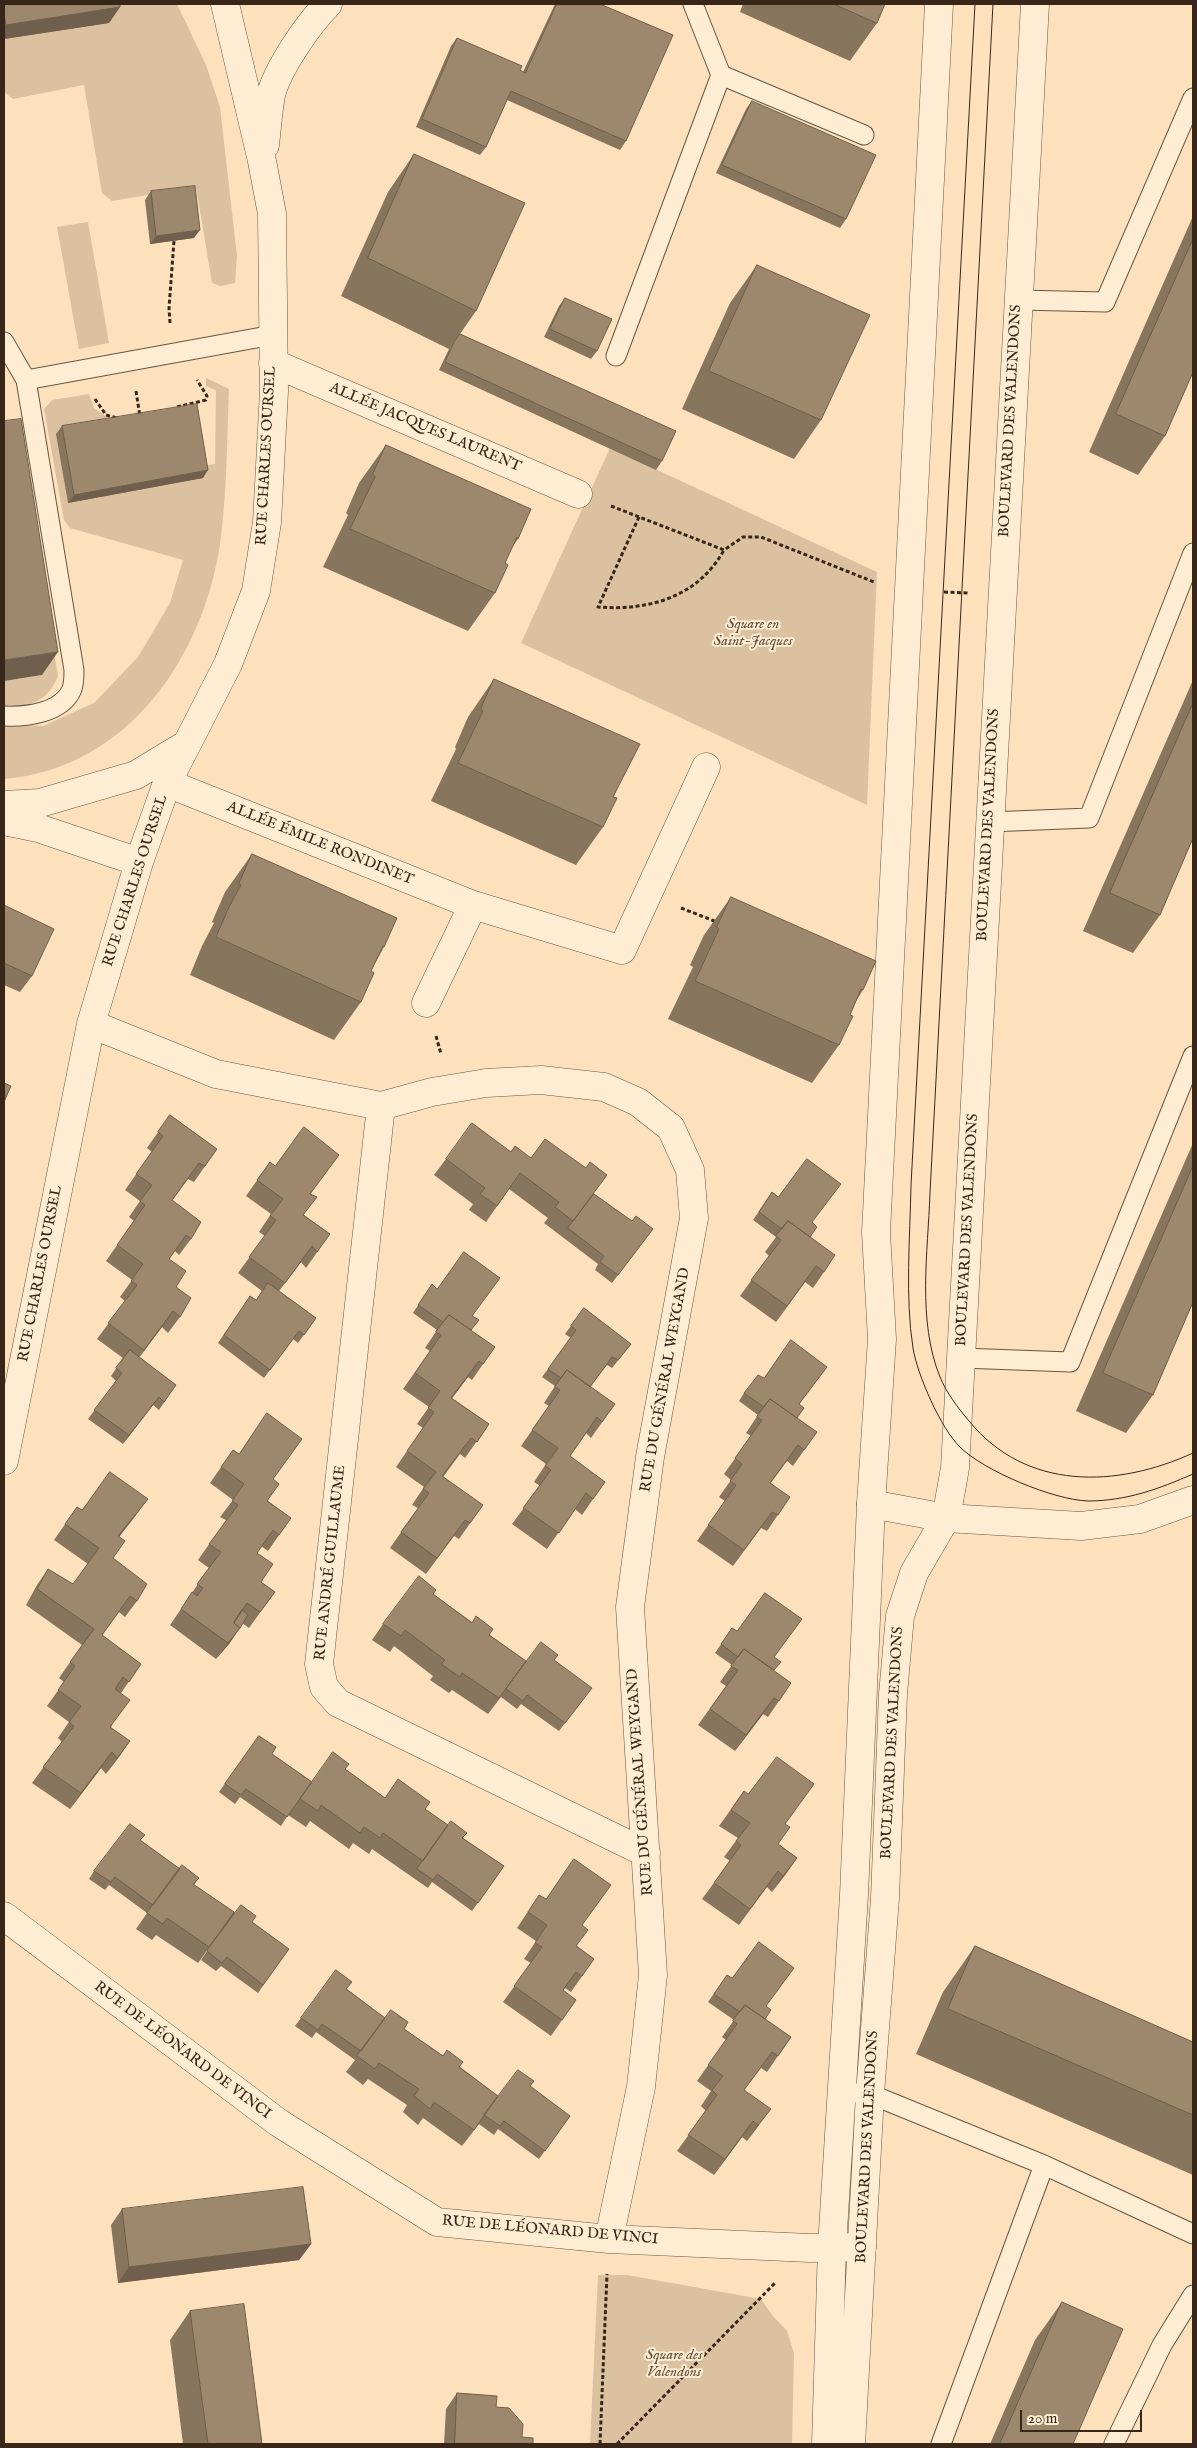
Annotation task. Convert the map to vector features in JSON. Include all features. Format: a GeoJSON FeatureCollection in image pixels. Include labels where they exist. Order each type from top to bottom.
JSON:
{"type":"FeatureCollection","features":[{"type":"Feature","properties":{"kind":"street","name":"RUE CHARLES OURSEL"},"geometry":{"type":"LineString","coordinates":[[262,161],[272,94],[293,49],[316,16],[328,4]]}},
{"type":"Feature","properties":{"kind":"street","name":"BOULEVARD DES VALENDONS"},"geometry":{"type":"LineString","coordinates":[[826,2444],[821,2248],[842,2092],[854,1885],[871,1504],[882,1339],[876,1232],[939,4]]}},
{"type":"Feature","properties":{"kind":"street","name":"BOULEVARD DES VALENDONS"},"geometry":{"type":"LineString","coordinates":[[851,2444],[870,2094],[885,1898],[893,1694],[900,1616],[914,1573],[946,1518],[955,1468],[1035,4]]}},
{"type":"Feature","properties":{"kind":"street","name":"RUE CHARLES OURSEL"},"geometry":{"type":"LineString","coordinates":[[4,1461],[91,1024],[139,862],[167,783],[228,664],[256,591],[266,522],[273,363],[272,214],[228,5]]}},
{"type":"Feature","properties":{"kind":"street","name":"ALLÉE JACQUES LAURENT"},"geometry":{"type":"LineString","coordinates":[[273,363],[578,494]]}},
{"type":"Feature","properties":{"kind":"street"},"geometry":{"type":"LineString","coordinates":[[4,806],[40,803],[136,775],[187,744]]}},
{"type":"Feature","properties":{"kind":"street","name":"ALLÉE ÉMILE RONDINET"},"geometry":{"type":"LineString","coordinates":[[167,783],[473,905],[622,950],[706,767]]}},
{"type":"Feature","properties":{"kind":"street"},"geometry":{"type":"LineString","coordinates":[[4,821],[38,828],[139,862]]}},
{"type":"Feature","properties":{"kind":"street"},"geometry":{"type":"LineString","coordinates":[[426,1003],[473,905]]}},
{"type":"Feature","properties":{"kind":"street","name":"RUE DU GÉNÉRAL WEYGAND"},"geometry":{"type":"LineString","coordinates":[[91,1024],[216,1074],[381,1106],[451,1088],[486,1083],[541,1080],[604,1088],[638,1102],[671,1128],[690,1170],[694,1218],[650,1457],[630,1607],[653,1974],[641,2087],[609,2239]]}},
{"type":"Feature","properties":{"kind":"street","name":"RUE ANDRÉ GUILLAUME"},"geometry":{"type":"LineString","coordinates":[[381,1106],[319,1664],[324,1686],[338,1703],[646,1853]]}},
{"type":"Feature","properties":{"kind":"street"},"geometry":{"type":"LineString","coordinates":[[871,1504],[946,1518],[1081,1526],[1140,1519],[1193,1500]]}},
{"type":"Feature","properties":{"kind":"street","name":"RUE DE LÉONARD DE VINCI"},"geometry":{"type":"LineString","coordinates":[[4,1916],[279,2123],[437,2222],[609,2239],[821,2248],[862,2247]]}},
{"type":"Feature","properties":{"kind":"lane"},"geometry":{"type":"LineString","coordinates":[[616,356],[721,75],[694,4]]}},
{"type":"Feature","properties":{"kind":"lane"},"geometry":{"type":"LineString","coordinates":[[721,75],[864,135]]}},
{"type":"Feature","properties":{"kind":"lane"},"geometry":{"type":"LineString","coordinates":[[1018,300],[1105,302],[1193,98]]}},
{"type":"Feature","properties":{"kind":"lane"},"geometry":{"type":"LineString","coordinates":[[26,380],[272,335]]}},
{"type":"Feature","properties":{"kind":"lane"},"geometry":{"type":"LineString","coordinates":[[4,342],[26,380],[74,670],[73,687],[66,699],[48,710],[33,714],[4,716]]}},
{"type":"Feature","properties":{"kind":"lane"},"geometry":{"type":"LineString","coordinates":[[989,822],[1089,818],[1193,553]]}},
{"type":"Feature","properties":{"kind":"lane"},"geometry":{"type":"LineString","coordinates":[[961,1358],[1070,1362],[1193,1056]]}},
{"type":"Feature","properties":{"kind":"lane"},"geometry":{"type":"LineString","coordinates":[[842,2092],[870,2094],[1044,2165],[1193,2234]]}},
{"type":"Feature","properties":{"kind":"lane"},"geometry":{"type":"LineString","coordinates":[[941,2444],[1044,2165]]}},
{"type":"Feature","properties":{"kind":"lane"},"geometry":{"type":"LineString","coordinates":[[1114,2444],[1162,2345],[1193,2294]]}},
{"type":"Feature","properties":{"kind":"path"},"geometry":{"type":"LineString","coordinates":[[172,408],[206,400],[207,396],[183,352],[168,308],[174,241]]}},
{"type":"Feature","properties":{"kind":"path"},"geometry":{"type":"LineString","coordinates":[[89,369],[93,394],[100,410],[106,415],[124,419]]}},
{"type":"Feature","properties":{"kind":"path"},"geometry":{"type":"LineString","coordinates":[[137,398],[140,418]]}},
{"type":"Feature","properties":{"kind":"path"},"geometry":{"type":"LineString","coordinates":[[130,418],[140,418],[148,414]]}},
{"type":"Feature","properties":{"kind":"path"},"geometry":{"type":"LineString","coordinates":[[578,494],[724,550]]}},
{"type":"Feature","properties":{"kind":"path"},"geometry":{"type":"LineString","coordinates":[[639,517],[598,607],[621,608],[649,604],[679,594],[703,579],[714,567],[724,550],[743,537],[761,538],[890,588],[1002,595]]}},
{"type":"Feature","properties":{"kind":"path"},"geometry":{"type":"LineString","coordinates":[[648,896],[722,924]]}},
{"type":"Feature","properties":{"kind":"path"},"geometry":{"type":"LineString","coordinates":[[426,1003],[451,1088]]}},
{"type":"Feature","properties":{"kind":"path"},"geometry":{"type":"LineString","coordinates":[[600,2444],[609,2239]]}},
{"type":"Feature","properties":{"kind":"path"},"geometry":{"type":"LineString","coordinates":[[617,2444],[821,2248]]}},
{"type":"Feature","properties":{"kind":"green space"},"geometry":{"type":"Polygon","coordinates":[[[106,4],[177,4],[206,65],[220,107],[237,256],[235,283],[220,286],[212,283],[196,187],[112,201],[102,193],[84,85],[13,99],[4,92],[4,39],[109,23],[106,4]]]}},
{"type":"Feature","properties":{"kind":"green space"},"geometry":{"type":"Polygon","coordinates":[[[88,222],[109,343],[79,349],[57,227],[88,222]]]}},
{"type":"Feature","properties":{"kind":"green space"},"geometry":{"type":"Polygon","coordinates":[[[206,378],[229,389],[224,505],[220,544],[211,586],[196,627],[177,666],[152,700],[122,730],[87,754],[48,771],[4,779],[4,724],[43,726],[94,703],[138,657],[170,603],[183,560],[70,528],[64,520],[44,409],[52,400],[89,394],[94,408],[111,420],[69,503],[203,478],[200,466],[215,464],[216,390],[206,386],[206,378]]]}},
{"type":"Feature","properties":{"kind":"green space","name":"Square en Saint-Jacques"},"geometry":{"type":"Polygon","coordinates":[[[610,448],[877,572],[867,805],[521,643],[610,448]]]}},
{"type":"Feature","properties":{"kind":"green space"},"geometry":{"type":"Polygon","coordinates":[[[49,623],[58,676],[54,685],[49,692],[37,701],[22,706],[4,708],[4,681],[42,675],[49,623]]]}},
{"type":"Feature","properties":{"kind":"green space","name":"Square des Valendons"},"geometry":{"type":"Polygon","coordinates":[[[598,2275],[627,2275],[761,2299],[772,2315],[787,2331],[794,2353],[792,2444],[590,2444],[598,2275]]]}},
{"type":"Feature","properties":{"kind":"building"},"geometry":{"type":"Polygon","coordinates":[[[4,4],[120,4],[120,7],[6,25],[4,4]]]}},
{"type":"Feature","properties":{"kind":"building"},"geometry":{"type":"Polygon","coordinates":[[[557,4],[600,4],[673,35],[626,141],[511,91],[486,147],[422,119],[457,38],[522,66],[520,70],[525,73],[557,4]]]}},
{"type":"Feature","properties":{"kind":"building"},"geometry":{"type":"Polygon","coordinates":[[[834,4],[885,4],[877,23],[834,4]]]}},
{"type":"Feature","properties":{"kind":"building"},"geometry":{"type":"Polygon","coordinates":[[[752,101],[876,155],[846,219],[722,165],[752,101]]]}},
{"type":"Feature","properties":{"kind":"building"},"geometry":{"type":"Polygon","coordinates":[[[414,154],[525,203],[476,311],[368,258],[414,154]]]}},
{"type":"Feature","properties":{"kind":"building"},"geometry":{"type":"Polygon","coordinates":[[[195,186],[200,230],[156,236],[151,191],[195,186]]]}},
{"type":"Feature","properties":{"kind":"building"},"geometry":{"type":"Polygon","coordinates":[[[1193,239],[1193,372],[1165,436],[1116,414],[1193,239]]]}},
{"type":"Feature","properties":{"kind":"building"},"geometry":{"type":"Polygon","coordinates":[[[757,265],[870,315],[821,420],[709,371],[757,265]]]}},
{"type":"Feature","properties":{"kind":"building"},"geometry":{"type":"Polygon","coordinates":[[[565,298],[612,319],[597,351],[550,329],[565,298]]]}},
{"type":"Feature","properties":{"kind":"building"},"geometry":{"type":"Polygon","coordinates":[[[460,334],[676,431],[662,461],[445,362],[454,342],[460,334]]]}},
{"type":"Feature","properties":{"kind":"building"},"geometry":{"type":"Polygon","coordinates":[[[197,404],[208,470],[74,495],[62,426],[197,404]]]}},
{"type":"Feature","properties":{"kind":"building"},"geometry":{"type":"Polygon","coordinates":[[[21,419],[58,652],[4,660],[4,421],[21,419]]]}},
{"type":"Feature","properties":{"kind":"building"},"geometry":{"type":"Polygon","coordinates":[[[386,445],[531,509],[505,563],[508,565],[495,593],[350,529],[375,477],[373,474],[386,445]]]}},
{"type":"Feature","properties":{"kind":"building"},"geometry":{"type":"Polygon","coordinates":[[[494,679],[640,744],[613,797],[617,798],[603,827],[458,763],[483,711],[481,709],[494,679]]]}},
{"type":"Feature","properties":{"kind":"building"},"geometry":{"type":"Polygon","coordinates":[[[1193,703],[1193,838],[1160,915],[1110,893],[1193,703]]]}},
{"type":"Feature","properties":{"kind":"building"},"geometry":{"type":"Polygon","coordinates":[[[252,854],[397,918],[371,971],[374,973],[361,1002],[216,937],[241,885],[239,884],[252,854]]]}},
{"type":"Feature","properties":{"kind":"building"},"geometry":{"type":"Polygon","coordinates":[[[731,897],[876,961],[863,990],[861,989],[850,1015],[853,1016],[839,1045],[695,981],[719,929],[717,927],[731,897]]]}},
{"type":"Feature","properties":{"kind":"building"},"geometry":{"type":"Polygon","coordinates":[[[4,905],[54,929],[32,976],[4,963],[4,905]]]}},
{"type":"Feature","properties":{"kind":"building"},"geometry":{"type":"Polygon","coordinates":[[[4,1083],[11,1086],[4,1102],[4,1083]]]}},
{"type":"Feature","properties":{"kind":"building"},"geometry":{"type":"Polygon","coordinates":[[[170,1115],[217,1149],[205,1166],[199,1163],[172,1200],[201,1222],[191,1239],[186,1235],[169,1259],[186,1271],[176,1287],[191,1298],[180,1317],[173,1311],[144,1350],[108,1323],[137,1285],[131,1281],[143,1264],[117,1245],[145,1205],[140,1201],[152,1185],[136,1174],[163,1136],[158,1132],[170,1115]]]}},
{"type":"Feature","properties":{"kind":"building"},"geometry":{"type":"Polygon","coordinates":[[[472,1123],[511,1152],[515,1146],[531,1158],[545,1139],[586,1168],[590,1162],[607,1175],[573,1221],[555,1207],[559,1202],[520,1173],[497,1206],[480,1194],[485,1188],[446,1159],[472,1123]]]}},
{"type":"Feature","properties":{"kind":"building"},"geometry":{"type":"Polygon","coordinates":[[[304,1127],[339,1155],[310,1194],[317,1197],[303,1215],[330,1234],[317,1252],[312,1246],[285,1283],[249,1257],[276,1220],[270,1216],[283,1199],[257,1180],[270,1162],[275,1166],[304,1127]]]}},
{"type":"Feature","properties":{"kind":"building"},"geometry":{"type":"Polygon","coordinates":[[[807,1159],[841,1184],[812,1222],[817,1227],[810,1237],[788,1221],[782,1229],[759,1212],[772,1192],[778,1197],[807,1159]]]}},
{"type":"Feature","properties":{"kind":"building"},"geometry":{"type":"Polygon","coordinates":[[[1193,1166],[1193,1302],[1153,1395],[1103,1373],[1193,1166]]]}},
{"type":"Feature","properties":{"kind":"building"},"geometry":{"type":"Polygon","coordinates":[[[594,1194],[632,1221],[636,1216],[653,1229],[618,1275],[600,1262],[604,1256],[568,1228],[594,1194]]]}},
{"type":"Feature","properties":{"kind":"building"},"geometry":{"type":"Polygon","coordinates":[[[788,1221],[835,1255],[824,1272],[816,1266],[787,1306],[751,1280],[781,1240],[776,1236],[788,1221]]]}},
{"type":"Feature","properties":{"kind":"building"},"geometry":{"type":"Polygon","coordinates":[[[464,1252],[500,1278],[472,1316],[479,1320],[471,1330],[449,1315],[443,1322],[418,1305],[432,1284],[437,1289],[464,1252]]]}},
{"type":"Feature","properties":{"kind":"building"},"geometry":{"type":"Polygon","coordinates":[[[268,1283],[316,1318],[304,1335],[299,1331],[270,1370],[224,1335],[250,1296],[256,1300],[268,1283]]]}},
{"type":"Feature","properties":{"kind":"building"},"geometry":{"type":"Polygon","coordinates":[[[584,1308],[631,1344],[618,1360],[612,1357],[590,1387],[567,1370],[561,1378],[548,1369],[576,1330],[571,1326],[584,1308]]]}},
{"type":"Feature","properties":{"kind":"building"},"geometry":{"type":"Polygon","coordinates":[[[449,1315],[495,1347],[483,1364],[479,1361],[451,1398],[489,1424],[477,1442],[471,1438],[442,1476],[483,1505],[470,1523],[465,1520],[437,1558],[401,1532],[429,1493],[423,1489],[436,1472],[407,1451],[434,1412],[428,1408],[440,1391],[415,1373],[441,1335],[436,1332],[449,1315]]]}},
{"type":"Feature","properties":{"kind":"building"},"geometry":{"type":"Polygon","coordinates":[[[791,1340],[827,1367],[799,1404],[804,1408],[797,1418],[770,1399],[764,1407],[744,1393],[758,1375],[764,1378],[791,1340]]]}},
{"type":"Feature","properties":{"kind":"building"},"geometry":{"type":"Polygon","coordinates":[[[130,1350],[176,1385],[164,1402],[159,1397],[129,1435],[94,1410],[122,1373],[116,1368],[130,1350]]]}},
{"type":"Feature","properties":{"kind":"building"},"geometry":{"type":"Polygon","coordinates":[[[567,1370],[615,1404],[602,1422],[597,1417],[570,1456],[605,1482],[593,1499],[586,1493],[559,1533],[523,1508],[551,1470],[545,1466],[558,1448],[532,1430],[560,1390],[555,1387],[567,1370]]]}},
{"type":"Feature","properties":{"kind":"building"},"geometry":{"type":"Polygon","coordinates":[[[770,1399],[817,1432],[804,1450],[798,1445],[770,1483],[790,1497],[778,1515],[772,1512],[744,1550],[708,1525],[736,1485],[730,1481],[742,1464],[735,1458],[762,1420],[757,1417],[770,1399]]]}},
{"type":"Feature","properties":{"kind":"building"},"geometry":{"type":"Polygon","coordinates":[[[267,1413],[302,1439],[273,1479],[279,1484],[267,1501],[291,1518],[279,1535],[273,1530],[257,1553],[273,1564],[261,1582],[275,1592],[260,1612],[247,1603],[234,1623],[240,1628],[228,1643],[181,1609],[192,1592],[197,1596],[203,1588],[197,1584],[221,1552],[209,1544],[238,1505],[232,1501],[244,1484],[221,1467],[233,1450],[239,1454],[267,1413]]]}},
{"type":"Feature","properties":{"kind":"building"},"geometry":{"type":"Polygon","coordinates":[[[110,1472],[148,1499],[118,1536],[125,1541],[113,1558],[147,1584],[137,1601],[130,1596],[102,1635],[141,1664],[129,1682],[123,1677],[115,1689],[130,1700],[110,1727],[130,1741],[117,1758],[112,1752],[81,1793],[43,1767],[74,1726],[69,1722],[81,1706],[58,1690],[75,1666],[70,1662],[94,1629],[37,1589],[48,1569],[73,1584],[99,1548],[65,1524],[77,1507],[82,1510],[110,1472]]]}},
{"type":"Feature","properties":{"kind":"building"},"geometry":{"type":"Polygon","coordinates":[[[419,1576],[436,1590],[433,1594],[472,1623],[476,1616],[493,1629],[489,1635],[526,1661],[499,1698],[462,1673],[460,1677],[441,1664],[445,1660],[405,1630],[401,1636],[383,1624],[419,1576]]]}},
{"type":"Feature","properties":{"kind":"building"},"geometry":{"type":"Polygon","coordinates":[[[765,1593],[802,1619],[774,1657],[781,1662],[774,1670],[744,1649],[738,1657],[721,1644],[732,1628],[737,1631],[765,1593]]]}},
{"type":"Feature","properties":{"kind":"building"},"geometry":{"type":"Polygon","coordinates":[[[242,1610],[248,1615],[240,1628],[234,1623],[242,1610]]]}},
{"type":"Feature","properties":{"kind":"building"},"geometry":{"type":"Polygon","coordinates":[[[541,1642],[558,1655],[554,1660],[592,1688],[565,1723],[527,1695],[523,1701],[506,1689],[541,1642]]]}},
{"type":"Feature","properties":{"kind":"building"},"geometry":{"type":"Polygon","coordinates":[[[744,1649],[791,1683],[779,1701],[774,1698],[746,1735],[710,1709],[738,1670],[731,1666],[744,1649]]]}},
{"type":"Feature","properties":{"kind":"building"},"geometry":{"type":"Polygon","coordinates":[[[259,1736],[276,1747],[272,1754],[312,1782],[287,1817],[246,1789],[241,1795],[225,1784],[259,1736]]]}},
{"type":"Feature","properties":{"kind":"building"},"geometry":{"type":"Polygon","coordinates":[[[333,1752],[349,1764],[345,1769],[385,1798],[398,1779],[430,1802],[425,1809],[448,1825],[423,1861],[383,1833],[380,1838],[364,1827],[360,1833],[321,1805],[318,1811],[300,1799],[333,1752]]]}},
{"type":"Feature","properties":{"kind":"building"},"geometry":{"type":"Polygon","coordinates":[[[777,1757],[814,1784],[785,1824],[790,1827],[778,1844],[797,1858],[783,1876],[778,1871],[750,1909],[714,1883],[741,1845],[736,1841],[750,1823],[731,1810],[744,1791],[748,1794],[777,1757]]]}},
{"type":"Feature","properties":{"kind":"building"},"geometry":{"type":"Polygon","coordinates":[[[451,1821],[467,1833],[462,1838],[504,1866],[478,1903],[437,1874],[433,1880],[417,1869],[451,1821]]]}},
{"type":"Feature","properties":{"kind":"building"},"geometry":{"type":"Polygon","coordinates":[[[130,1824],[145,1835],[140,1840],[180,1869],[153,1905],[115,1877],[111,1882],[94,1871],[130,1824]]]}},
{"type":"Feature","properties":{"kind":"building"},"geometry":{"type":"Polygon","coordinates":[[[574,1859],[611,1885],[582,1925],[588,1930],[576,1946],[594,1959],[582,1976],[576,1972],[563,1990],[576,2000],[562,2020],[514,1986],[542,1947],[535,1943],[547,1925],[528,1912],[539,1895],[546,1899],[574,1859]]]}},
{"type":"Feature","properties":{"kind":"building"},"geometry":{"type":"Polygon","coordinates":[[[182,1865],[199,1878],[193,1884],[234,1912],[209,1947],[167,1918],[163,1924],[147,1913],[182,1865]]]}},
{"type":"Feature","properties":{"kind":"building"},"geometry":{"type":"Polygon","coordinates":[[[241,1905],[256,1916],[252,1922],[289,1949],[263,1985],[227,1957],[222,1963],[207,1951],[241,1905]]]}},
{"type":"Feature","properties":{"kind":"building"},"geometry":{"type":"Polygon","coordinates":[[[759,1942],[794,1968],[766,2006],[771,2010],[765,2019],[745,2005],[740,2012],[714,1994],[727,1975],[732,1978],[759,1942]]]}},
{"type":"Feature","properties":{"kind":"building"},"geometry":{"type":"Polygon","coordinates":[[[975,1946],[1193,2042],[1193,2115],[948,2009],[975,1946]]]}},
{"type":"Feature","properties":{"kind":"building"},"geometry":{"type":"Polygon","coordinates":[[[336,1970],[352,1982],[346,1989],[385,2018],[361,2051],[322,2024],[318,2030],[301,2018],[336,1970]]]}},
{"type":"Feature","properties":{"kind":"building"},"geometry":{"type":"Polygon","coordinates":[[[745,2005],[791,2037],[778,2056],[772,2052],[744,2090],[771,2109],[758,2125],[753,2121],[725,2159],[688,2135],[717,2095],[712,2090],[723,2076],[708,2065],[737,2024],[733,2021],[745,2005]]]}},
{"type":"Feature","properties":{"kind":"building"},"geometry":{"type":"Polygon","coordinates":[[[391,2010],[408,2022],[404,2029],[443,2056],[447,2050],[463,2062],[459,2067],[498,2096],[474,2130],[434,2102],[430,2109],[414,2096],[419,2089],[379,2063],[375,2069],[357,2056],[391,2010]]]}},
{"type":"Feature","properties":{"kind":"building"},"geometry":{"type":"Polygon","coordinates":[[[518,2070],[534,2081],[530,2086],[570,2116],[545,2151],[504,2121],[500,2126],[484,2115],[518,2070]]]}},
{"type":"Feature","properties":{"kind":"building"},"geometry":{"type":"Polygon","coordinates":[[[303,2187],[311,2244],[129,2267],[122,2209],[303,2187]]]}},
{"type":"Feature","properties":{"kind":"building"},"geometry":{"type":"Polygon","coordinates":[[[1062,2302],[1123,2329],[1073,2444],[1000,2444],[1062,2302]]]}},
{"type":"Feature","properties":{"kind":"building"},"geometry":{"type":"Polygon","coordinates":[[[244,2304],[262,2444],[208,2444],[190,2311],[244,2304]]]}},
{"type":"Feature","properties":{"kind":"building"},"geometry":{"type":"Polygon","coordinates":[[[457,2393],[497,2396],[496,2407],[509,2408],[523,2424],[522,2437],[533,2438],[533,2444],[455,2444],[457,2393]]]}},
{"type":"Feature","properties":{"kind":"tram line"},"geometry":{"type":"LineString","coordinates":[[975,4],[911,1185],[909,1309],[913,1348],[919,1372],[931,1400],[945,1428],[953,1439],[971,1456],[1020,1483],[1057,1496],[1088,1501],[1116,1499],[1142,1493],[1168,1485],[1193,1474]]}},
{"type":"Feature","properties":{"kind":"tram line"},"geometry":{"type":"LineString","coordinates":[[993,4],[926,1262],[928,1332],[940,1377],[953,1400],[969,1421],[992,1444],[1017,1460],[1045,1471],[1074,1476],[1104,1477],[1134,1473],[1164,1465],[1193,1453]]}}]}
